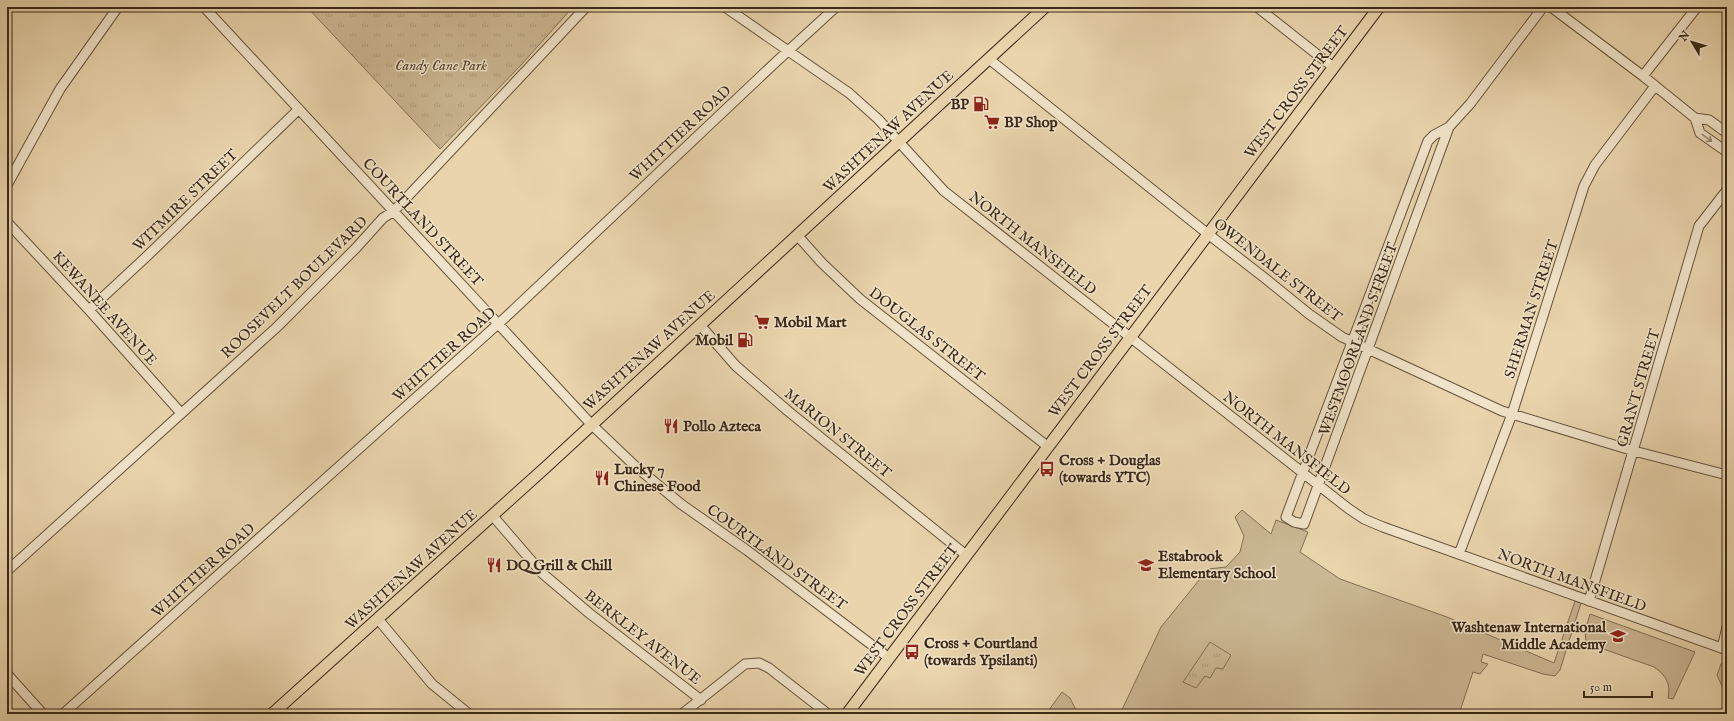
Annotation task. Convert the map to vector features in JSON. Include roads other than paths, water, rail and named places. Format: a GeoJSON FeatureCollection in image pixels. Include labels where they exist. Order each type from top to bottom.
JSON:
{"type":"FeatureCollection","features":[{"type":"Feature","properties":{"kind":"main road","name":"WASHTENAW AVENUE"},"geometry":{"type":"LineString","coordinates":[[272,714],[700,325],[1045,7]]}},
{"type":"Feature","properties":{"kind":"main road","name":"WEST CROSS STREET"},"geometry":{"type":"LineString","coordinates":[[847,714],[1047,446],[1379,7]]}},
{"type":"Feature","properties":{"kind":"street"},"geometry":{"type":"LineString","coordinates":[[7,184],[60,89],[118,7]]}},
{"type":"Feature","properties":{"kind":"street","name":"COURTLAND STREET"},"geometry":{"type":"LineString","coordinates":[[204,7],[591,424],[634,465],[681,504],[748,551],[889,658]]}},
{"type":"Feature","properties":{"kind":"street","name":"ROOSEVELT BOULEVARD"},"geometry":{"type":"LineString","coordinates":[[7,571],[277,328],[356,248],[383,218],[394,211],[586,7]]}},
{"type":"Feature","properties":{"kind":"street","name":"NORTH MANSFIELD"},"geometry":{"type":"LineString","coordinates":[[725,7],[829,78],[861,102],[944,191],[1348,509],[1364,519],[1725,649]]}},
{"type":"Feature","properties":{"kind":"street","name":"WHITTIER ROAD"},"geometry":{"type":"LineString","coordinates":[[64,714],[498,324],[836,7]]}},
{"type":"Feature","properties":{"kind":"street"},"geometry":{"type":"LineString","coordinates":[[1257,7],[1333,67]]}},
{"type":"Feature","properties":{"kind":"street","name":"WESTMOORLAND STREET"},"geometry":{"type":"LineString","coordinates":[[1449,127],[1319,486],[1304,524],[1294,522],[1286,517],[1428,141],[1434,135],[1449,127],[1470,104],[1543,7]]}},
{"type":"Feature","properties":{"kind":"street"},"geometry":{"type":"LineString","coordinates":[[1551,7],[1643,76],[1695,118],[1709,120],[1727,133]]}},
{"type":"Feature","properties":{"kind":"street"},"geometry":{"type":"LineString","coordinates":[[1643,76],[1697,7]]}},
{"type":"Feature","properties":{"kind":"street","name":"OWENDALE STREET"},"geometry":{"type":"LineString","coordinates":[[989,59],[1309,314],[1342,337],[1368,351],[1502,411],[1634,451],[1727,475]]}},
{"type":"Feature","properties":{"kind":"street","name":"SHERMAN STREET"},"geometry":{"type":"LineString","coordinates":[[1459,554],[1512,414],[1584,186],[1595,165],[1655,86]]}},
{"type":"Feature","properties":{"kind":"street","name":"WITMIRE STREET"},"geometry":{"type":"LineString","coordinates":[[89,310],[299,109]]}},
{"type":"Feature","properties":{"kind":"street"},"geometry":{"type":"LineString","coordinates":[[1695,118],[1700,133],[1727,152]]}},
{"type":"Feature","properties":{"kind":"street","name":"GRANT STREET"},"geometry":{"type":"LineString","coordinates":[[1589,601],[1699,226],[1727,190]]}},
{"type":"Feature","properties":{"kind":"street","name":"KEWANEE AVENUE"},"geometry":{"type":"LineString","coordinates":[[7,222],[89,310],[181,413]]}},
{"type":"Feature","properties":{"kind":"street","name":"DOUGLAS STREET"},"geometry":{"type":"LineString","coordinates":[[798,235],[831,272],[860,299],[1047,446]]}},
{"type":"Feature","properties":{"kind":"street","name":"MARION STREET"},"geometry":{"type":"LineString","coordinates":[[700,325],[736,366],[788,411],[966,555]]}},
{"type":"Feature","properties":{"kind":"street","name":"BERKLEY AVENUE"},"geometry":{"type":"LineString","coordinates":[[492,515],[542,573],[589,613],[701,700],[733,672],[745,664],[759,663],[769,668],[828,714]]}},
{"type":"Feature","properties":{"kind":"street"},"geometry":{"type":"LineString","coordinates":[[378,619],[432,684],[469,714]]}},
{"type":"Feature","properties":{"kind":"street"},"geometry":{"type":"LineString","coordinates":[[1725,649],[1727,628]]}},
{"type":"Feature","properties":{"kind":"street"},"geometry":{"type":"LineString","coordinates":[[7,674],[43,714]]}},
{"type":"Feature","properties":{"kind":"street"},"geometry":{"type":"LineString","coordinates":[[682,714],[701,700]]}},
{"type":"Feature","properties":{"kind":"place","name":"BP"},"geometry":{"type":"Point","coordinates":[981,104]}},
{"type":"Feature","properties":{"kind":"place","name":"BP Shop"},"geometry":{"type":"Point","coordinates":[992,122]}},
{"type":"Feature","properties":{"kind":"place","name":"Mobil Mart"},"geometry":{"type":"Point","coordinates":[762,322]}},
{"type":"Feature","properties":{"kind":"place","name":"Mobil"},"geometry":{"type":"Point","coordinates":[745,340]}},
{"type":"Feature","properties":{"kind":"place","name":"Pollo Azteca"},"geometry":{"type":"Point","coordinates":[671,426]}},
{"type":"Feature","properties":{"kind":"place","name":"Cross + Douglas (towards YTC)"},"geometry":{"type":"Point","coordinates":[1047,469]}},
{"type":"Feature","properties":{"kind":"place","name":"Lucky 7 Chinese Food"},"geometry":{"type":"Point","coordinates":[602,478]}},
{"type":"Feature","properties":{"kind":"place","name":"DQ Grill & Chill"},"geometry":{"type":"Point","coordinates":[494,565]}},
{"type":"Feature","properties":{"kind":"place","name":"Estabrook Elementary School"},"geometry":{"type":"Point","coordinates":[1146,565]}},
{"type":"Feature","properties":{"kind":"place","name":"Washtenaw International Middle Academy"},"geometry":{"type":"Point","coordinates":[1618,636]}},
{"type":"Feature","properties":{"kind":"place","name":"Cross + Courtland (towards Ypsilanti)"},"geometry":{"type":"Point","coordinates":[912,652]}},
{"type":"Feature","properties":{"kind":"park label","name":"Candy Cane Park"},"geometry":{"type":"Point","coordinates":[441,65]}}]}
